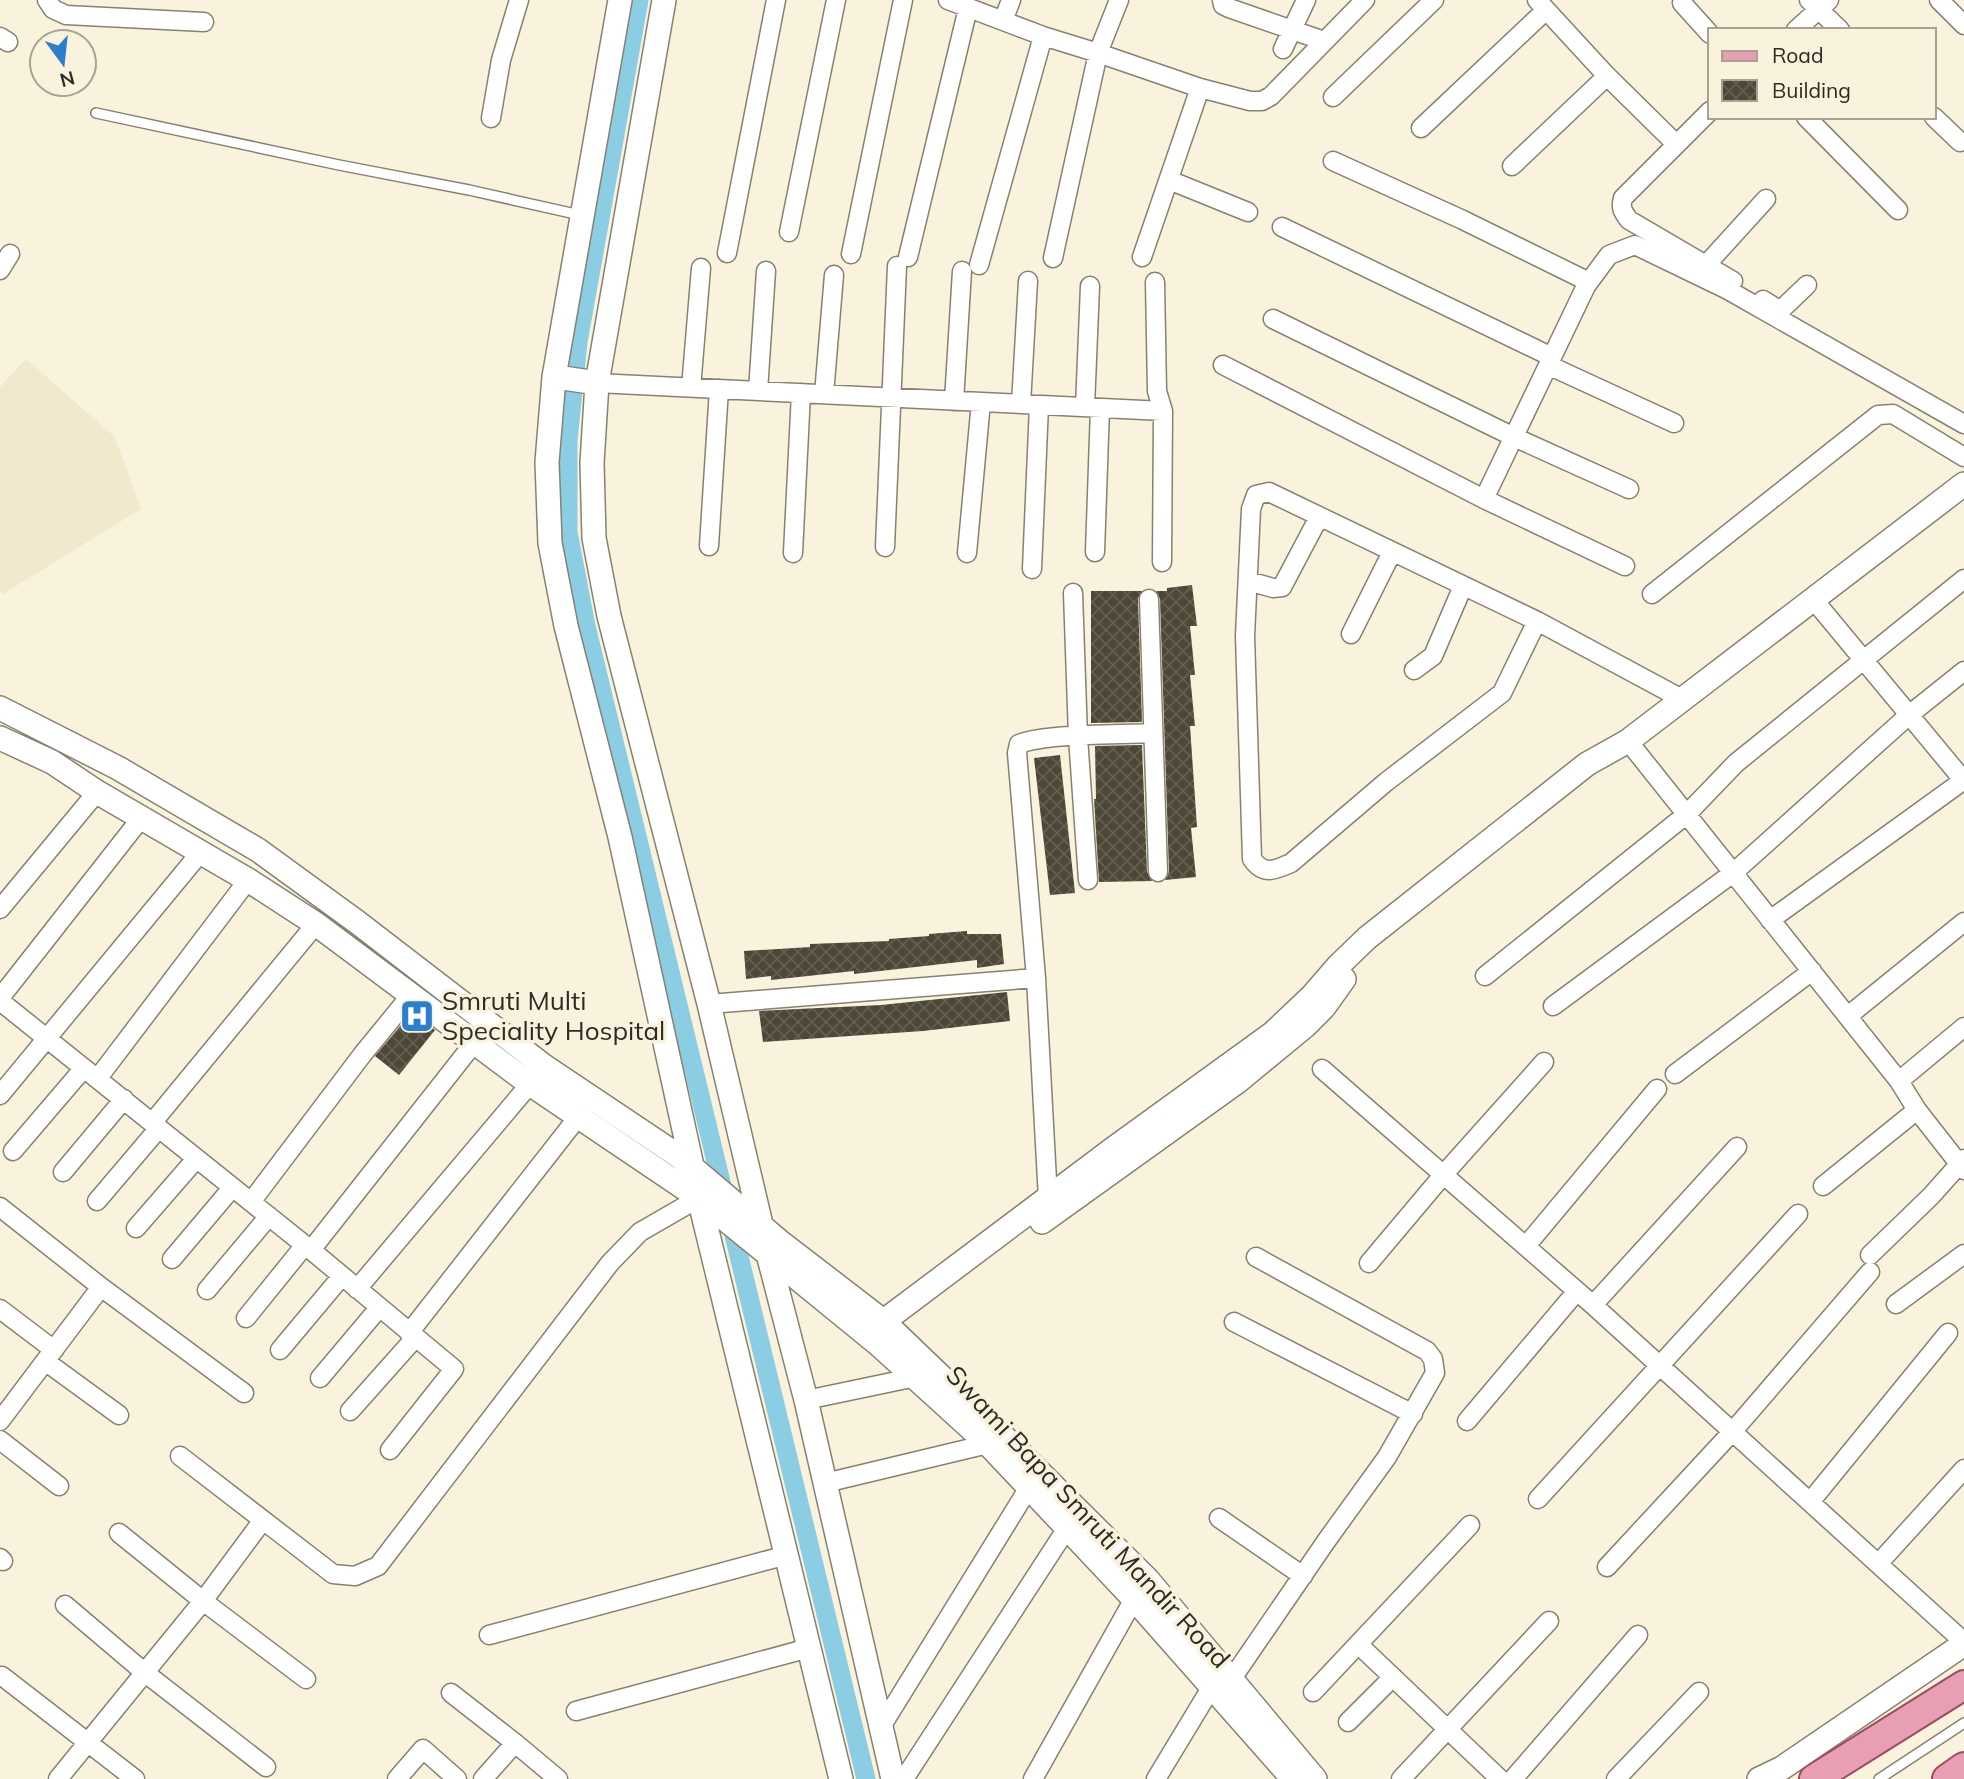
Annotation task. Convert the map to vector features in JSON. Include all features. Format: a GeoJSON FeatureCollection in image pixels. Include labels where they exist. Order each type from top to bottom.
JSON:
{"type":"FeatureCollection","features":[{"type":"Feature","properties":{"kind":"main road"},"geometry":{"type":"LineString","coordinates":[[1814,1779],[1962,1690]]}},
{"type":"Feature","properties":{"kind":"main road"},"geometry":{"type":"LineString","coordinates":[[1947,1779],[1964,1767]]}},
{"type":"Feature","properties":{"kind":"street"},"geometry":{"type":"LineString","coordinates":[[47,0],[53,9],[65,15],[204,22]]}},
{"type":"Feature","properties":{"kind":"street"},"geometry":{"type":"LineString","coordinates":[[491,118],[501,60],[519,0]]}},
{"type":"Feature","properties":{"kind":"street"},"geometry":{"type":"LineString","coordinates":[[620,0],[555,377],[547,462],[550,543],[566,626],[620,836],[699,1198],[841,1779]]}},
{"type":"Feature","properties":{"kind":"street"},"geometry":{"type":"LineString","coordinates":[[664,0],[597,383],[592,463],[594,538],[610,616],[806,1400],[893,1779]]}},
{"type":"Feature","properties":{"kind":"street"},"geometry":{"type":"LineString","coordinates":[[727,253],[776,0]]}},
{"type":"Feature","properties":{"kind":"street"},"geometry":{"type":"LineString","coordinates":[[789,232],[836,0]]}},
{"type":"Feature","properties":{"kind":"street"},"geometry":{"type":"LineString","coordinates":[[851,254],[903,0]]}},
{"type":"Feature","properties":{"kind":"street"},"geometry":{"type":"LineString","coordinates":[[948,0],[1043,37],[1098,52],[1200,88],[1250,101],[1262,101],[1271,96],[1365,0]]}},
{"type":"Feature","properties":{"kind":"street"},"geometry":{"type":"LineString","coordinates":[[1003,21],[1011,0]]}},
{"type":"Feature","properties":{"kind":"street"},"geometry":{"type":"LineString","coordinates":[[1054,258],[1098,52],[1119,0]]}},
{"type":"Feature","properties":{"kind":"street"},"geometry":{"type":"LineString","coordinates":[[1222,0],[1223,5],[1228,8],[1324,41]]}},
{"type":"Feature","properties":{"kind":"street"},"geometry":{"type":"LineString","coordinates":[[1283,49],[1306,0]]}},
{"type":"Feature","properties":{"kind":"street"},"geometry":{"type":"LineString","coordinates":[[1334,97],[1434,0]]}},
{"type":"Feature","properties":{"kind":"street"},"geometry":{"type":"LineString","coordinates":[[1939,0],[1964,25]]}},
{"type":"Feature","properties":{"kind":"street"},"geometry":{"type":"LineString","coordinates":[[1682,3],[1708,32]]}},
{"type":"Feature","properties":{"kind":"street"},"geometry":{"type":"LineString","coordinates":[[1798,28],[1819,3],[1838,28]]}},
{"type":"Feature","properties":{"kind":"street"},"geometry":{"type":"LineString","coordinates":[[1421,128],[1542,5],[1607,76],[1676,144]]}},
{"type":"Feature","properties":{"kind":"street"},"geometry":{"type":"LineString","coordinates":[[885,547],[891,398],[902,262],[968,8]]}},
{"type":"Feature","properties":{"kind":"street"},"geometry":{"type":"LineString","coordinates":[[954,401],[971,268],[1043,37]]}},
{"type":"Feature","properties":{"kind":"street"},"geometry":{"type":"LineString","coordinates":[[1512,166],[1607,76]]}},
{"type":"Feature","properties":{"kind":"street"},"geometry":{"type":"LineString","coordinates":[[1142,257],[1200,88]]}},
{"type":"Feature","properties":{"kind":"street"},"geometry":{"type":"LineString","coordinates":[[1708,113],[1623,198],[1623,212],[1629,220],[1706,265],[1767,307],[1964,424]]}},
{"type":"Feature","properties":{"kind":"street"},"geometry":{"type":"LineString","coordinates":[[1808,119],[1898,210]]}},
{"type":"Feature","properties":{"kind":"street"},"geometry":{"type":"LineString","coordinates":[[1936,119],[1960,142]]}},
{"type":"Feature","properties":{"kind":"street"},"geometry":{"type":"LineString","coordinates":[[1333,160],[1590,282]]}},
{"type":"Feature","properties":{"kind":"street"},"geometry":{"type":"LineString","coordinates":[[1168,180],[1248,212]]}},
{"type":"Feature","properties":{"kind":"street"},"geometry":{"type":"LineString","coordinates":[[1706,265],[1766,200]]}},
{"type":"Feature","properties":{"kind":"street"},"geometry":{"type":"LineString","coordinates":[[1282,227],[1674,423]]}},
{"type":"Feature","properties":{"kind":"street"},"geometry":{"type":"LineString","coordinates":[[1484,499],[1590,282],[1609,254],[1635,245],[1767,307],[1783,308],[1807,285]]}},
{"type":"Feature","properties":{"kind":"street"},"geometry":{"type":"LineString","coordinates":[[0,270],[10,254]]}},
{"type":"Feature","properties":{"kind":"street"},"geometry":{"type":"LineString","coordinates":[[691,388],[701,268]]}},
{"type":"Feature","properties":{"kind":"street"},"geometry":{"type":"LineString","coordinates":[[758,391],[766,271]]}},
{"type":"Feature","properties":{"kind":"street"},"geometry":{"type":"LineString","coordinates":[[824,394],[834,275]]}},
{"type":"Feature","properties":{"kind":"street"},"geometry":{"type":"LineString","coordinates":[[1028,281],[1032,569]]}},
{"type":"Feature","properties":{"kind":"street"},"geometry":{"type":"LineString","coordinates":[[1156,282],[1157,391],[1163,411],[1162,562]]}},
{"type":"Feature","properties":{"kind":"street"},"geometry":{"type":"LineString","coordinates":[[1090,286],[1094,552]]}},
{"type":"Feature","properties":{"kind":"street"},"geometry":{"type":"LineString","coordinates":[[1273,318],[1514,437],[1629,489]]}},
{"type":"Feature","properties":{"kind":"street"},"geometry":{"type":"LineString","coordinates":[[1223,365],[1484,499],[1625,566]]}},
{"type":"Feature","properties":{"kind":"street"},"geometry":{"type":"LineString","coordinates":[[555,377],[597,383],[1163,411]]}},
{"type":"Feature","properties":{"kind":"street"},"geometry":{"type":"LineString","coordinates":[[709,547],[719,389]]}},
{"type":"Feature","properties":{"kind":"street"},"geometry":{"type":"LineString","coordinates":[[793,553],[801,393]]}},
{"type":"Feature","properties":{"kind":"street"},"geometry":{"type":"LineString","coordinates":[[967,553],[981,402]]}},
{"type":"Feature","properties":{"kind":"street"},"geometry":{"type":"LineString","coordinates":[[1652,594],[1878,415],[1893,414],[1964,457]]}},
{"type":"Feature","properties":{"kind":"street"},"geometry":{"type":"LineString","coordinates":[[880,1333],[1050,1207],[1113,1149],[1273,1033],[1312,996],[1338,976],[1367,938],[1587,764],[1620,745],[1682,699],[1964,484]]}},
{"type":"Feature","properties":{"kind":"street"},"geometry":{"type":"LineString","coordinates":[[1537,621],[1502,693],[1386,782],[1291,863],[1272,872],[1258,868],[1252,859],[1245,636],[1251,509],[1256,495],[1269,492],[1537,621],[1682,699]]}},
{"type":"Feature","properties":{"kind":"street"},"geometry":{"type":"LineString","coordinates":[[1248,581],[1273,588],[1282,587],[1319,517]]}},
{"type":"Feature","properties":{"kind":"street"},"geometry":{"type":"LineString","coordinates":[[1351,634],[1392,551]]}},
{"type":"Feature","properties":{"kind":"street"},"geometry":{"type":"LineString","coordinates":[[1485,976],[1687,814],[1735,763],[1964,579]]}},
{"type":"Feature","properties":{"kind":"street"},"geometry":{"type":"LineString","coordinates":[[1414,670],[1433,656],[1463,586]]}},
{"type":"Feature","properties":{"kind":"street"},"geometry":{"type":"LineString","coordinates":[[1073,593],[1078,737],[1088,880]]}},
{"type":"Feature","properties":{"kind":"street"},"geometry":{"type":"LineString","coordinates":[[1149,599],[1158,872]]}},
{"type":"Feature","properties":{"kind":"street"},"geometry":{"type":"LineString","coordinates":[[1770,920],[1964,781],[1813,599]]}},
{"type":"Feature","properties":{"kind":"street"},"geometry":{"type":"LineString","coordinates":[[1553,1006],[1733,873],[1909,715],[1964,671]]}},
{"type":"Feature","properties":{"kind":"street"},"geometry":{"type":"LineString","coordinates":[[0,708],[118,768],[258,850],[357,922],[544,1066],[680,1157],[761,1226],[1108,1539],[1148,1580],[1221,1684],[1315,1779]]}},
{"type":"Feature","properties":{"kind":"street"},"geometry":{"type":"LineString","coordinates":[[1050,1207],[1018,744],[1078,737],[1153,733]]}},
{"type":"Feature","properties":{"kind":"street","name":"Swami Bapa Smruti Mandir Road"},"geometry":{"type":"LineString","coordinates":[[2,742],[52,762],[316,924],[530,1084],[699,1198],[768,1254],[880,1333],[916,1377],[988,1444],[1134,1600],[1221,1684],[1293,1779]]}},
{"type":"Feature","properties":{"kind":"street"},"geometry":{"type":"LineString","coordinates":[[1607,1567],[1733,1431],[1870,1264],[1962,1164],[1687,814],[1620,745]]}},
{"type":"Feature","properties":{"kind":"street"},"geometry":{"type":"LineString","coordinates":[[0,909],[97,792]]}},
{"type":"Feature","properties":{"kind":"street"},"geometry":{"type":"LineString","coordinates":[[142,817],[2,1007],[91,1073],[308,1247],[454,1369],[390,1450]]}},
{"type":"Feature","properties":{"kind":"street"},"geometry":{"type":"LineString","coordinates":[[0,1095],[200,853]]}},
{"type":"Feature","properties":{"kind":"street"},"geometry":{"type":"LineString","coordinates":[[13,1151],[91,1073],[248,880]]}},
{"type":"Feature","properties":{"kind":"street"},"geometry":{"type":"LineString","coordinates":[[1848,1016],[1964,922]]}},
{"type":"Feature","properties":{"kind":"street"},"geometry":{"type":"LineString","coordinates":[[97,1202],[316,924]]}},
{"type":"Feature","properties":{"kind":"street"},"geometry":{"type":"LineString","coordinates":[[1675,1074],[1812,971]]}},
{"type":"Feature","properties":{"kind":"street"},"geometry":{"type":"LineString","coordinates":[[709,1004],[1036,978]]}},
{"type":"Feature","properties":{"kind":"street"},"geometry":{"type":"LineString","coordinates":[[251,1202],[411,995]]}},
{"type":"Feature","properties":{"kind":"street"},"geometry":{"type":"LineString","coordinates":[[1899,1081],[1964,1027]]}},
{"type":"Feature","properties":{"kind":"street"},"geometry":{"type":"LineString","coordinates":[[246,1318],[308,1247],[474,1043]]}},
{"type":"Feature","properties":{"kind":"street"},"geometry":{"type":"LineString","coordinates":[[1370,1263],[1444,1174],[1544,1062]]}},
{"type":"Feature","properties":{"kind":"street"},"geometry":{"type":"LineString","coordinates":[[1322,1069],[1593,1304],[1964,1643],[1782,1768],[1759,1779]]}},
{"type":"Feature","properties":{"kind":"street"},"geometry":{"type":"LineString","coordinates":[[357,1289],[530,1084]]}},
{"type":"Feature","properties":{"kind":"street"},"geometry":{"type":"LineString","coordinates":[[1526,1246],[1657,1089]]}},
{"type":"Feature","properties":{"kind":"street"},"geometry":{"type":"LineString","coordinates":[[63,1172],[124,1100]]}},
{"type":"Feature","properties":{"kind":"street"},"geometry":{"type":"LineString","coordinates":[[1823,1186],[1917,1110]]}},
{"type":"Feature","properties":{"kind":"street"},"geometry":{"type":"LineString","coordinates":[[351,1411],[578,1117]]}},
{"type":"Feature","properties":{"kind":"street"},"geometry":{"type":"LineString","coordinates":[[1593,1304],[1737,1147]]}},
{"type":"Feature","properties":{"kind":"street"},"geometry":{"type":"LineString","coordinates":[[136,1227],[196,1159]]}},
{"type":"Feature","properties":{"kind":"street"},"geometry":{"type":"LineString","coordinates":[[172,1259],[232,1188]]}},
{"type":"Feature","properties":{"kind":"street"},"geometry":{"type":"LineString","coordinates":[[180,1456],[333,1574],[355,1576],[378,1566],[610,1263],[640,1232],[699,1198]]}},
{"type":"Feature","properties":{"kind":"street"},"geometry":{"type":"LineString","coordinates":[[0,1206],[101,1287],[244,1393]]}},
{"type":"Feature","properties":{"kind":"street"},"geometry":{"type":"LineString","coordinates":[[1538,1499],[1798,1214]]}},
{"type":"Feature","properties":{"kind":"street"},"geometry":{"type":"LineString","coordinates":[[207,1290],[268,1216]]}},
{"type":"Feature","properties":{"kind":"street"},"geometry":{"type":"LineString","coordinates":[[1896,1304],[1964,1254]]}},
{"type":"Feature","properties":{"kind":"street"},"geometry":{"type":"LineString","coordinates":[[1156,1779],[1221,1684],[1303,1576],[1387,1457],[1435,1373],[1433,1359],[1427,1351],[1256,1257]]}},
{"type":"Feature","properties":{"kind":"street"},"geometry":{"type":"LineString","coordinates":[[280,1350],[342,1276]]}},
{"type":"Feature","properties":{"kind":"street"},"geometry":{"type":"LineString","coordinates":[[2,1416],[101,1287]]}},
{"type":"Feature","properties":{"kind":"street"},"geometry":{"type":"LineString","coordinates":[[1467,1421],[1577,1291]]}},
{"type":"Feature","properties":{"kind":"street"},"geometry":{"type":"LineString","coordinates":[[320,1378],[379,1308]]}},
{"type":"Feature","properties":{"kind":"street"},"geometry":{"type":"LineString","coordinates":[[0,1309],[119,1415]]}},
{"type":"Feature","properties":{"kind":"street"},"geometry":{"type":"LineString","coordinates":[[1234,1322],[1413,1414]]}},
{"type":"Feature","properties":{"kind":"street"},"geometry":{"type":"LineString","coordinates":[[1810,1502],[1948,1333]]}},
{"type":"Feature","properties":{"kind":"street"},"geometry":{"type":"LineString","coordinates":[[806,1400],[916,1377]]}},
{"type":"Feature","properties":{"kind":"street"},"geometry":{"type":"LineString","coordinates":[[0,1440],[59,1486]]}},
{"type":"Feature","properties":{"kind":"street"},"geometry":{"type":"LineString","coordinates":[[825,1483],[988,1444]]}},
{"type":"Feature","properties":{"kind":"street"},"geometry":{"type":"LineString","coordinates":[[1878,1564],[1964,1469]]}},
{"type":"Feature","properties":{"kind":"street"},"geometry":{"type":"LineString","coordinates":[[881,1727],[1028,1489]]}},
{"type":"Feature","properties":{"kind":"street"},"geometry":{"type":"LineString","coordinates":[[1219,1518],[1303,1576]]}},
{"type":"Feature","properties":{"kind":"street"},"geometry":{"type":"LineString","coordinates":[[58,1779],[203,1601],[263,1520]]}},
{"type":"Feature","properties":{"kind":"street"},"geometry":{"type":"LineString","coordinates":[[1313,1692],[1470,1525]]}},
{"type":"Feature","properties":{"kind":"street"},"geometry":{"type":"LineString","coordinates":[[904,1779],[1067,1528]]}},
{"type":"Feature","properties":{"kind":"street"},"geometry":{"type":"LineString","coordinates":[[119,1533],[306,1679]]}},
{"type":"Feature","properties":{"kind":"street"},"geometry":{"type":"LineString","coordinates":[[489,1635],[787,1555]]}},
{"type":"Feature","properties":{"kind":"street"},"geometry":{"type":"LineString","coordinates":[[1033,1779],[1134,1600]]}},
{"type":"Feature","properties":{"kind":"street"},"geometry":{"type":"LineString","coordinates":[[65,1605],[144,1672],[266,1766]]}},
{"type":"Feature","properties":{"kind":"street"},"geometry":{"type":"LineString","coordinates":[[1401,1779],[1549,1621]]}},
{"type":"Feature","properties":{"kind":"street"},"geometry":{"type":"LineString","coordinates":[[1513,1779],[1638,1635]]}},
{"type":"Feature","properties":{"kind":"street"},"geometry":{"type":"LineString","coordinates":[[1359,1645],[1500,1779]]}},
{"type":"Feature","properties":{"kind":"street"},"geometry":{"type":"LineString","coordinates":[[576,1711],[809,1648]]}},
{"type":"Feature","properties":{"kind":"street"},"geometry":{"type":"LineString","coordinates":[[2,1676],[135,1779]]}},
{"type":"Feature","properties":{"kind":"street"},"geometry":{"type":"LineString","coordinates":[[1348,1722],[1393,1677]]}},
{"type":"Feature","properties":{"kind":"street"},"geometry":{"type":"LineString","coordinates":[[1616,1779],[1699,1692]]}},
{"type":"Feature","properties":{"kind":"street"},"geometry":{"type":"LineString","coordinates":[[451,1693],[558,1779]]}},
{"type":"Feature","properties":{"kind":"street"},"geometry":{"type":"LineString","coordinates":[[483,1779],[515,1743]]}},
{"type":"Feature","properties":{"kind":"street"},"geometry":{"type":"LineString","coordinates":[[397,1779],[424,1749],[457,1779]]}},
{"type":"Feature","properties":{"kind":"lane"},"geometry":{"type":"LineString","coordinates":[[96,113],[582,216]]}},
{"type":"Feature","properties":{"kind":"lane"},"geometry":{"type":"LineString","coordinates":[[1879,1779],[1964,1723]]}},
{"type":"Feature","properties":{"kind":"shaded area"},"geometry":{"type":"Polygon","coordinates":[[[26,359],[115,437],[141,509],[3,594],[0,591],[0,387],[26,359]]]}},
{"type":"Feature","properties":{"kind":"building"},"geometry":{"type":"Polygon","coordinates":[[[1192,585],[1197,626],[1190,626],[1195,675],[1190,675],[1195,726],[1190,726],[1197,827],[1191,828],[1196,877],[1165,880],[1169,872],[1160,599],[1156,591],[1192,585]]]}},
{"type":"Feature","properties":{"kind":"building"},"geometry":{"type":"Polygon","coordinates":[[[1091,591],[1142,591],[1138,599],[1142,722],[1091,723],[1091,591]]]}},
{"type":"Feature","properties":{"kind":"building"},"geometry":{"type":"Polygon","coordinates":[[[1142,745],[1147,872],[1152,881],[1099,882],[1094,799],[1095,746],[1142,745]]]}},
{"type":"Feature","properties":{"kind":"building"},"geometry":{"type":"Polygon","coordinates":[[[1060,755],[1075,893],[1050,895],[1034,758],[1060,755]]]}},
{"type":"Feature","properties":{"kind":"building"},"geometry":{"type":"Polygon","coordinates":[[[967,931],[967,934],[1001,934],[1004,964],[977,968],[977,960],[854,974],[854,971],[771,980],[771,976],[746,979],[744,951],[810,947],[810,944],[889,941],[967,931]]]}},
{"type":"Feature","properties":{"kind":"building"},"geometry":{"type":"Polygon","coordinates":[[[1007,992],[1010,1021],[923,1031],[763,1042],[759,1011],[881,1005],[1007,992]]]}},
{"type":"Feature","properties":{"kind":"building"},"geometry":{"type":"Polygon","coordinates":[[[411,1013],[435,1030],[399,1075],[375,1056],[411,1013]]]}},
{"type":"Feature","properties":{"kind":"waterway"},"geometry":{"type":"LineString","coordinates":[[639,0],[578,342],[568,440],[568,532],[586,626],[866,1779]]}},
{"type":"Feature","properties":{"kind":"place","name":"Smruti Multi Speciality Hospital"},"geometry":{"type":"Point","coordinates":[417,1016]}}]}
